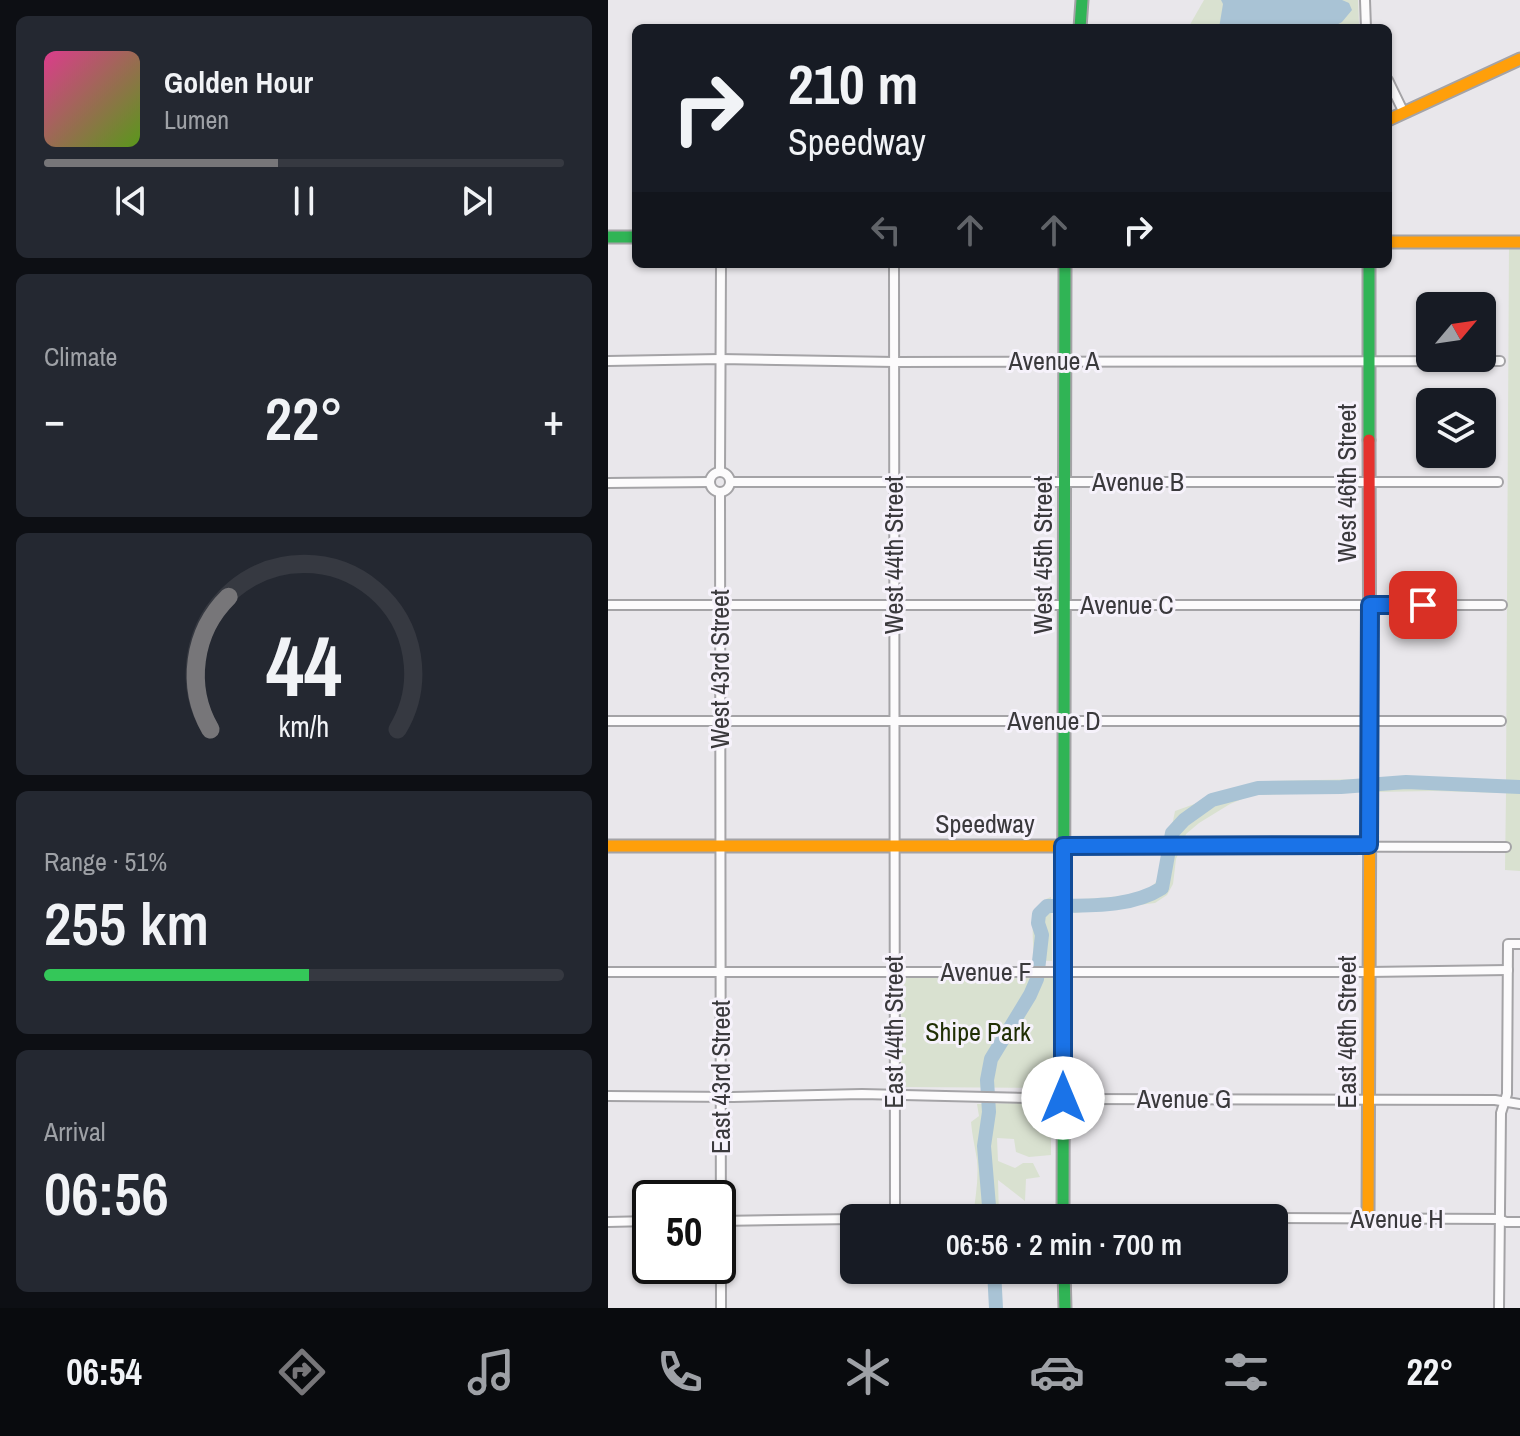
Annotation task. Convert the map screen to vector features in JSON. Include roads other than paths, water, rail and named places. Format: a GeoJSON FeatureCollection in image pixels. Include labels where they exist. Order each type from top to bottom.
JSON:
{"type":"FeatureCollection","features":[{"type":"Feature","properties":{"kind":"street"},"geometry":{"type":"LineString","coordinates":[[1080,24],[1082,0]]}},
{"type":"Feature","properties":{"kind":"street"},"geometry":{"type":"LineString","coordinates":[[1365,0],[1366,24]]}},
{"type":"Feature","properties":{"kind":"street"},"geometry":{"type":"LineString","coordinates":[[1392,118],[1520,59]]}},
{"type":"Feature","properties":{"kind":"street"},"geometry":{"type":"LineString","coordinates":[[1392,88],[1404,113]]}},
{"type":"Feature","properties":{"kind":"street"},"geometry":{"type":"LineString","coordinates":[[608,237],[632,237]]}},
{"type":"Feature","properties":{"kind":"street"},"geometry":{"type":"LineString","coordinates":[[1392,242],[1520,242]]}},
{"type":"Feature","properties":{"kind":"street"},"geometry":{"type":"LineString","coordinates":[[720,472],[721,268]]}},
{"type":"Feature","properties":{"kind":"street","name":"West 44th Street"},"geometry":{"type":"LineString","coordinates":[[894,268],[894,846]]}},
{"type":"Feature","properties":{"kind":"street","name":"West 45th Street"},"geometry":{"type":"LineString","coordinates":[[1063,1204],[1065,268]]}},
{"type":"Feature","properties":{"kind":"street","name":"West 46th Street"},"geometry":{"type":"LineString","coordinates":[[1369,268],[1369,845]]}},
{"type":"Feature","properties":{"kind":"street","name":"Avenue A"},"geometry":{"type":"LineString","coordinates":[[608,361],[1500,361]]}},
{"type":"Feature","properties":{"kind":"street"},"geometry":{"type":"LineString","coordinates":[[720,472],[728,476],[730,482],[720,492],[712,488],[710,482],[720,472]]}},
{"type":"Feature","properties":{"kind":"street"},"geometry":{"type":"LineString","coordinates":[[608,483],[710,482]]}},
{"type":"Feature","properties":{"kind":"street","name":"Avenue B"},"geometry":{"type":"LineString","coordinates":[[730,482],[1498,482]]}},
{"type":"Feature","properties":{"kind":"street","name":"West 43rd Street"},"geometry":{"type":"LineString","coordinates":[[720,492],[720,847]]}},
{"type":"Feature","properties":{"kind":"street","name":"Avenue C"},"geometry":{"type":"LineString","coordinates":[[608,605],[1502,605]]}},
{"type":"Feature","properties":{"kind":"street","name":"Avenue D"},"geometry":{"type":"LineString","coordinates":[[608,721],[1501,721]]}},
{"type":"Feature","properties":{"kind":"street","name":"East 46th Street"},"geometry":{"type":"LineString","coordinates":[[1368,1218],[1369,845]]}},
{"type":"Feature","properties":{"kind":"street","name":"Speedway"},"geometry":{"type":"LineString","coordinates":[[608,846],[1506,847]]}},
{"type":"Feature","properties":{"kind":"street","name":"East 44th Street"},"geometry":{"type":"LineString","coordinates":[[894,846],[895,1204]]}},
{"type":"Feature","properties":{"kind":"street","name":"East 43rd Street"},"geometry":{"type":"LineString","coordinates":[[720,847],[720,1180]]}},
{"type":"Feature","properties":{"kind":"street"},"geometry":{"type":"LineString","coordinates":[[1499,1308],[1501,1113],[1507,1094],[1508,944],[1520,944]]}},
{"type":"Feature","properties":{"kind":"street","name":"Avenue F"},"geometry":{"type":"LineString","coordinates":[[608,972],[1508,970]]}},
{"type":"Feature","properties":{"kind":"street"},"geometry":{"type":"LineString","coordinates":[[1508,1008],[1520,1008]]}},
{"type":"Feature","properties":{"kind":"street","name":"Avenue G"},"geometry":{"type":"LineString","coordinates":[[608,1096],[862,1094],[1495,1100],[1520,1104]]}},
{"type":"Feature","properties":{"kind":"street","name":"Avenue H"},"geometry":{"type":"LineString","coordinates":[[1288,1218],[1499,1219],[1520,1222]]}},
{"type":"Feature","properties":{"kind":"street"},"geometry":{"type":"LineString","coordinates":[[736,1221],[840,1219]]}},
{"type":"Feature","properties":{"kind":"street"},"geometry":{"type":"LineString","coordinates":[[608,1222],[632,1221]]}},
{"type":"Feature","properties":{"kind":"street","name":"East 43rd Street"},"geometry":{"type":"LineString","coordinates":[[721,1284],[721,1308]]}},
{"type":"Feature","properties":{"kind":"street"},"geometry":{"type":"LineString","coordinates":[[1064,1284],[1065,1308]]}},
{"type":"Feature","properties":{"kind":"water"},"geometry":{"type":"Polygon","coordinates":[[[1221,0],[1342,0],[1349,3],[1352,10],[1338,24],[1220,24],[1221,0]]]}},
{"type":"Feature","properties":{"kind":"waterway"},"geometry":{"type":"LineString","coordinates":[[989,1204],[984,1146],[991,1059],[1037,979],[1042,935],[1039,914],[1047,906],[1121,903],[1162,888],[1172,833],[1184,820],[1212,800],[1258,788],[1406,782],[1520,787]]}},
{"type":"Feature","properties":{"kind":"waterway"},"geometry":{"type":"LineString","coordinates":[[995,1284],[996,1308]]}},
{"type":"Feature","properties":{"kind":"park label","name":"Shipe Park"},"geometry":{"type":"Point","coordinates":[978,1032]}}]}
